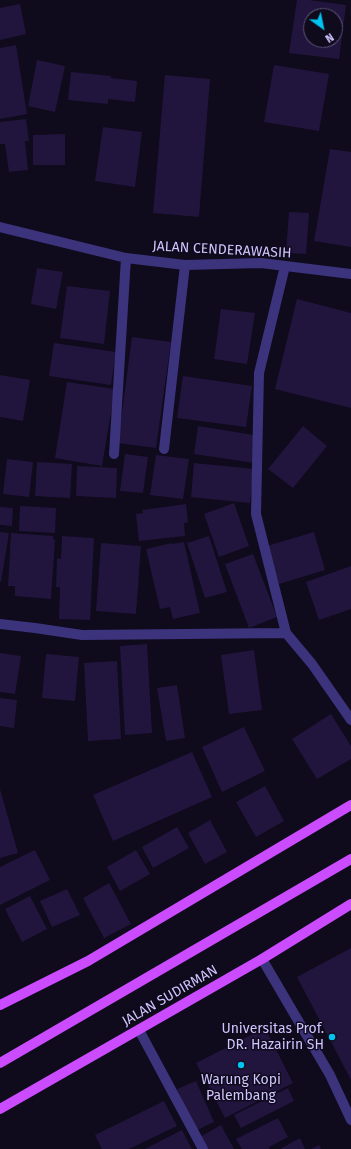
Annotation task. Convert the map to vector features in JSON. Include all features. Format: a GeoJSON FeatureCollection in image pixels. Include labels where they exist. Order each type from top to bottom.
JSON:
{"type":"FeatureCollection","features":[{"type":"Feature","properties":{"kind":"main road"},"geometry":{"type":"LineString","coordinates":[[0,1005],[88,961],[351,805]]}},
{"type":"Feature","properties":{"kind":"main road","name":"JALAN SUDIRMAN"},"geometry":{"type":"LineString","coordinates":[[0,1063],[351,859]]}},
{"type":"Feature","properties":{"kind":"main road","name":"JALAN SUDIRMAN"},"geometry":{"type":"LineString","coordinates":[[0,1109],[262,959],[351,904]]}},
{"type":"Feature","properties":{"kind":"street","name":"JALAN CENDERAWASIH"},"geometry":{"type":"LineString","coordinates":[[0,226],[126,258],[185,265],[261,263],[351,274]]}},
{"type":"Feature","properties":{"kind":"street"},"geometry":{"type":"LineString","coordinates":[[114,454],[126,258]]}},
{"type":"Feature","properties":{"kind":"street"},"geometry":{"type":"LineString","coordinates":[[164,450],[185,265]]}},
{"type":"Feature","properties":{"kind":"street"},"geometry":{"type":"LineString","coordinates":[[285,266],[259,373],[256,514],[286,633],[312,664],[351,720]]}},
{"type":"Feature","properties":{"kind":"street"},"geometry":{"type":"LineString","coordinates":[[0,624],[82,635],[286,633]]}},
{"type":"Feature","properties":{"kind":"street"},"geometry":{"type":"LineString","coordinates":[[262,959],[348,1106],[351,1120]]}},
{"type":"Feature","properties":{"kind":"street"},"geometry":{"type":"LineString","coordinates":[[139,1030],[203,1149]]}},
{"type":"Feature","properties":{"kind":"building"},"geometry":{"type":"Polygon","coordinates":[[[297,0],[309,0],[346,5],[343,28],[343,8],[303,8],[303,48],[340,48],[339,59],[289,53],[297,0]]]}},
{"type":"Feature","properties":{"kind":"building"},"geometry":{"type":"Polygon","coordinates":[[[20,4],[26,34],[0,40],[0,8],[20,4]]]}},
{"type":"Feature","properties":{"kind":"building"},"geometry":{"type":"Polygon","coordinates":[[[16,45],[27,114],[0,119],[0,48],[16,45]]]}},
{"type":"Feature","properties":{"kind":"building"},"geometry":{"type":"Polygon","coordinates":[[[37,60],[65,66],[55,112],[28,106],[37,60]]]}},
{"type":"Feature","properties":{"kind":"building"},"geometry":{"type":"Polygon","coordinates":[[[274,65],[329,74],[319,131],[264,122],[274,65]]]}},
{"type":"Feature","properties":{"kind":"building"},"geometry":{"type":"Polygon","coordinates":[[[71,72],[111,76],[111,78],[137,81],[135,102],[108,99],[108,104],[68,100],[71,72]]]}},
{"type":"Feature","properties":{"kind":"building"},"geometry":{"type":"Polygon","coordinates":[[[165,75],[210,79],[199,217],[153,213],[165,75]]]}},
{"type":"Feature","properties":{"kind":"building"},"geometry":{"type":"Polygon","coordinates":[[[26,119],[29,141],[25,141],[28,170],[9,172],[5,144],[0,144],[0,122],[26,119]]]}},
{"type":"Feature","properties":{"kind":"building"},"geometry":{"type":"Polygon","coordinates":[[[103,127],[142,132],[135,187],[95,181],[103,127]]]}},
{"type":"Feature","properties":{"kind":"building"},"geometry":{"type":"Polygon","coordinates":[[[65,134],[65,165],[33,165],[33,135],[65,134]]]}},
{"type":"Feature","properties":{"kind":"building"},"geometry":{"type":"Polygon","coordinates":[[[330,149],[351,152],[351,247],[314,241],[330,149]]]}},
{"type":"Feature","properties":{"kind":"building"},"geometry":{"type":"Polygon","coordinates":[[[289,212],[309,213],[306,254],[286,253],[289,212]]]}},
{"type":"Feature","properties":{"kind":"building"},"geometry":{"type":"Polygon","coordinates":[[[37,268],[63,272],[56,309],[31,304],[37,268]]]}},
{"type":"Feature","properties":{"kind":"building"},"geometry":{"type":"Polygon","coordinates":[[[67,286],[110,291],[104,344],[60,338],[67,286]]]}},
{"type":"Feature","properties":{"kind":"building"},"geometry":{"type":"Polygon","coordinates":[[[297,299],[351,313],[351,408],[275,389],[297,299]]]}},
{"type":"Feature","properties":{"kind":"building"},"geometry":{"type":"Polygon","coordinates":[[[221,309],[255,313],[247,364],[214,359],[221,309]]]}},
{"type":"Feature","properties":{"kind":"building"},"geometry":{"type":"Polygon","coordinates":[[[132,337],[171,342],[156,448],[118,443],[132,337]]]}},
{"type":"Feature","properties":{"kind":"building"},"geometry":{"type":"Polygon","coordinates":[[[54,343],[116,352],[111,385],[49,376],[54,343]]]}},
{"type":"Feature","properties":{"kind":"building"},"geometry":{"type":"Polygon","coordinates":[[[0,375],[30,380],[23,421],[0,417],[0,375]]]}},
{"type":"Feature","properties":{"kind":"building"},"geometry":{"type":"Polygon","coordinates":[[[183,376],[252,386],[246,427],[177,418],[183,376]]]}},
{"type":"Feature","properties":{"kind":"building"},"geometry":{"type":"Polygon","coordinates":[[[67,382],[115,389],[102,466],[55,458],[67,382]]]}},
{"type":"Feature","properties":{"kind":"building"},"geometry":{"type":"Polygon","coordinates":[[[198,426],[254,435],[254,463],[194,454],[198,426]]]}},
{"type":"Feature","properties":{"kind":"building"},"geometry":{"type":"Polygon","coordinates":[[[303,426],[327,446],[293,488],[268,469],[303,426]]]}},
{"type":"Feature","properties":{"kind":"building"},"geometry":{"type":"Polygon","coordinates":[[[125,454],[148,457],[143,493],[120,491],[125,454]]]}},
{"type":"Feature","properties":{"kind":"building"},"geometry":{"type":"Polygon","coordinates":[[[156,455],[189,459],[183,499],[150,495],[156,455]]]}},
{"type":"Feature","properties":{"kind":"building"},"geometry":{"type":"Polygon","coordinates":[[[7,459],[33,462],[29,497],[3,494],[7,459]]]}},
{"type":"Feature","properties":{"kind":"building"},"geometry":{"type":"Polygon","coordinates":[[[37,462],[72,464],[70,498],[35,496],[37,462]]]}},
{"type":"Feature","properties":{"kind":"building"},"geometry":{"type":"Polygon","coordinates":[[[194,463],[254,469],[250,503],[191,497],[194,463]]]}},
{"type":"Feature","properties":{"kind":"building"},"geometry":{"type":"Polygon","coordinates":[[[77,466],[117,468],[116,498],[76,496],[77,466]]]}},
{"type":"Feature","properties":{"kind":"building"},"geometry":{"type":"Polygon","coordinates":[[[234,503],[249,546],[219,557],[204,514],[234,503]]]}},
{"type":"Feature","properties":{"kind":"building"},"geometry":{"type":"Polygon","coordinates":[[[186,504],[188,522],[184,523],[185,536],[139,541],[136,514],[143,513],[142,510],[186,504]]]}},
{"type":"Feature","properties":{"kind":"building"},"geometry":{"type":"Polygon","coordinates":[[[20,506],[56,508],[55,533],[19,531],[20,506]]]}},
{"type":"Feature","properties":{"kind":"building"},"geometry":{"type":"Polygon","coordinates":[[[0,507],[13,508],[12,526],[0,525],[0,507]]]}},
{"type":"Feature","properties":{"kind":"building"},"geometry":{"type":"Polygon","coordinates":[[[0,532],[9,533],[1,582],[0,582],[0,532]]]}},
{"type":"Feature","properties":{"kind":"building"},"geometry":{"type":"Polygon","coordinates":[[[314,532],[325,570],[279,584],[267,546],[314,532]]]}},
{"type":"Feature","properties":{"kind":"building"},"geometry":{"type":"Polygon","coordinates":[[[11,533],[53,536],[53,539],[55,540],[51,599],[15,596],[15,586],[8,586],[11,533]]]}},
{"type":"Feature","properties":{"kind":"building"},"geometry":{"type":"Polygon","coordinates":[[[62,536],[94,538],[90,620],[59,619],[60,587],[56,587],[57,558],[61,559],[62,536]]]}},
{"type":"Feature","properties":{"kind":"building"},"geometry":{"type":"Polygon","coordinates":[[[209,536],[227,592],[205,598],[187,543],[209,536]]]}},
{"type":"Feature","properties":{"kind":"building"},"geometry":{"type":"Polygon","coordinates":[[[184,542],[200,613],[173,619],[170,607],[160,609],[146,549],[184,542]]]}},
{"type":"Feature","properties":{"kind":"building"},"geometry":{"type":"Polygon","coordinates":[[[101,543],[141,546],[136,614],[96,611],[101,543]]]}},
{"type":"Feature","properties":{"kind":"building"},"geometry":{"type":"Polygon","coordinates":[[[253,554],[277,617],[249,628],[225,564],[253,554]]]}},
{"type":"Feature","properties":{"kind":"building"},"geometry":{"type":"Polygon","coordinates":[[[351,566],[351,609],[319,620],[306,582],[351,566]]]}},
{"type":"Feature","properties":{"kind":"building"},"geometry":{"type":"Polygon","coordinates":[[[147,644],[152,733],[125,735],[120,646],[147,644]]]}},
{"type":"Feature","properties":{"kind":"building"},"geometry":{"type":"Polygon","coordinates":[[[254,650],[262,710],[229,714],[221,655],[254,650]]]}},
{"type":"Feature","properties":{"kind":"building"},"geometry":{"type":"Polygon","coordinates":[[[0,653],[21,656],[15,694],[0,692],[0,653]]]}},
{"type":"Feature","properties":{"kind":"building"},"geometry":{"type":"Polygon","coordinates":[[[46,654],[79,657],[75,701],[42,698],[46,654]]]}},
{"type":"Feature","properties":{"kind":"building"},"geometry":{"type":"Polygon","coordinates":[[[117,661],[121,739],[88,741],[84,663],[117,661]]]}},
{"type":"Feature","properties":{"kind":"building"},"geometry":{"type":"Polygon","coordinates":[[[177,685],[185,738],[166,741],[157,688],[177,685]]]}},
{"type":"Feature","properties":{"kind":"building"},"geometry":{"type":"Polygon","coordinates":[[[0,698],[17,700],[14,728],[0,726],[0,698]]]}},
{"type":"Feature","properties":{"kind":"building"},"geometry":{"type":"Polygon","coordinates":[[[331,714],[351,746],[351,759],[317,779],[292,739],[331,714]]]}},
{"type":"Feature","properties":{"kind":"building"},"geometry":{"type":"Polygon","coordinates":[[[244,727],[265,771],[222,792],[202,747],[244,727]]]}},
{"type":"Feature","properties":{"kind":"building"},"geometry":{"type":"Polygon","coordinates":[[[192,752],[212,797],[113,841],[93,795],[192,752]]]}},
{"type":"Feature","properties":{"kind":"building"},"geometry":{"type":"Polygon","coordinates":[[[265,786],[284,821],[256,837],[236,802],[265,786]]]}},
{"type":"Feature","properties":{"kind":"building"},"geometry":{"type":"Polygon","coordinates":[[[0,789],[18,853],[0,858],[0,789]]]}},
{"type":"Feature","properties":{"kind":"building"},"geometry":{"type":"Polygon","coordinates":[[[210,820],[227,852],[205,864],[188,833],[210,820]]]}},
{"type":"Feature","properties":{"kind":"building"},"geometry":{"type":"Polygon","coordinates":[[[177,827],[189,848],[153,868],[142,847],[177,827]]]}},
{"type":"Feature","properties":{"kind":"building"},"geometry":{"type":"Polygon","coordinates":[[[35,850],[50,880],[0,905],[0,867],[35,850]]]}},
{"type":"Feature","properties":{"kind":"building"},"geometry":{"type":"Polygon","coordinates":[[[136,850],[150,874],[120,891],[107,867],[136,850]]]}},
{"type":"Feature","properties":{"kind":"building"},"geometry":{"type":"Polygon","coordinates":[[[109,883],[131,924],[104,938],[83,898],[109,883]]]}},
{"type":"Feature","properties":{"kind":"building"},"geometry":{"type":"Polygon","coordinates":[[[67,889],[80,915],[52,927],[40,901],[67,889]]]}},
{"type":"Feature","properties":{"kind":"building"},"geometry":{"type":"Polygon","coordinates":[[[30,896],[47,929],[22,942],[5,909],[30,896]]]}},
{"type":"Feature","properties":{"kind":"building"},"geometry":{"type":"Polygon","coordinates":[[[351,948],[351,1080],[297,977],[351,948]]]}},
{"type":"Feature","properties":{"kind":"building"},"geometry":{"type":"Polygon","coordinates":[[[265,1028],[293,1083],[225,1118],[196,1063],[265,1028]]]}},
{"type":"Feature","properties":{"kind":"building"},"geometry":{"type":"Polygon","coordinates":[[[196,1081],[214,1122],[195,1131],[177,1089],[196,1081]]]}},
{"type":"Feature","properties":{"kind":"building"},"geometry":{"type":"Polygon","coordinates":[[[288,1088],[294,1101],[241,1128],[234,1115],[288,1088]]]}},
{"type":"Feature","properties":{"kind":"building"},"geometry":{"type":"Polygon","coordinates":[[[164,1101],[177,1126],[129,1149],[102,1149],[95,1135],[164,1101]]]}},
{"type":"Feature","properties":{"kind":"building"},"geometry":{"type":"Polygon","coordinates":[[[278,1118],[288,1137],[269,1147],[269,1149],[242,1149],[236,1139],[278,1118]]]}},
{"type":"Feature","properties":{"kind":"building"},"geometry":{"type":"Polygon","coordinates":[[[221,1125],[234,1149],[205,1149],[198,1138],[221,1125]]]}},
{"type":"Feature","properties":{"kind":"building"},"geometry":{"type":"Polygon","coordinates":[[[182,1130],[192,1149],[145,1149],[182,1130]]]}},
{"type":"Feature","properties":{"kind":"building"},"geometry":{"type":"Polygon","coordinates":[[[300,1138],[305,1149],[280,1149],[300,1138]]]}},
{"type":"Feature","properties":{"kind":"building"},"geometry":{"type":"Polygon","coordinates":[[[319,1145],[321,1149],[311,1149],[319,1145]]]}},
{"type":"Feature","properties":{"kind":"place","name":"Universitas Prof. DR. Hazairin SH"},"geometry":{"type":"Point","coordinates":[332,1037]}},
{"type":"Feature","properties":{"kind":"place","name":"Warung Kopi Palembang"},"geometry":{"type":"Point","coordinates":[241,1065]}}]}
